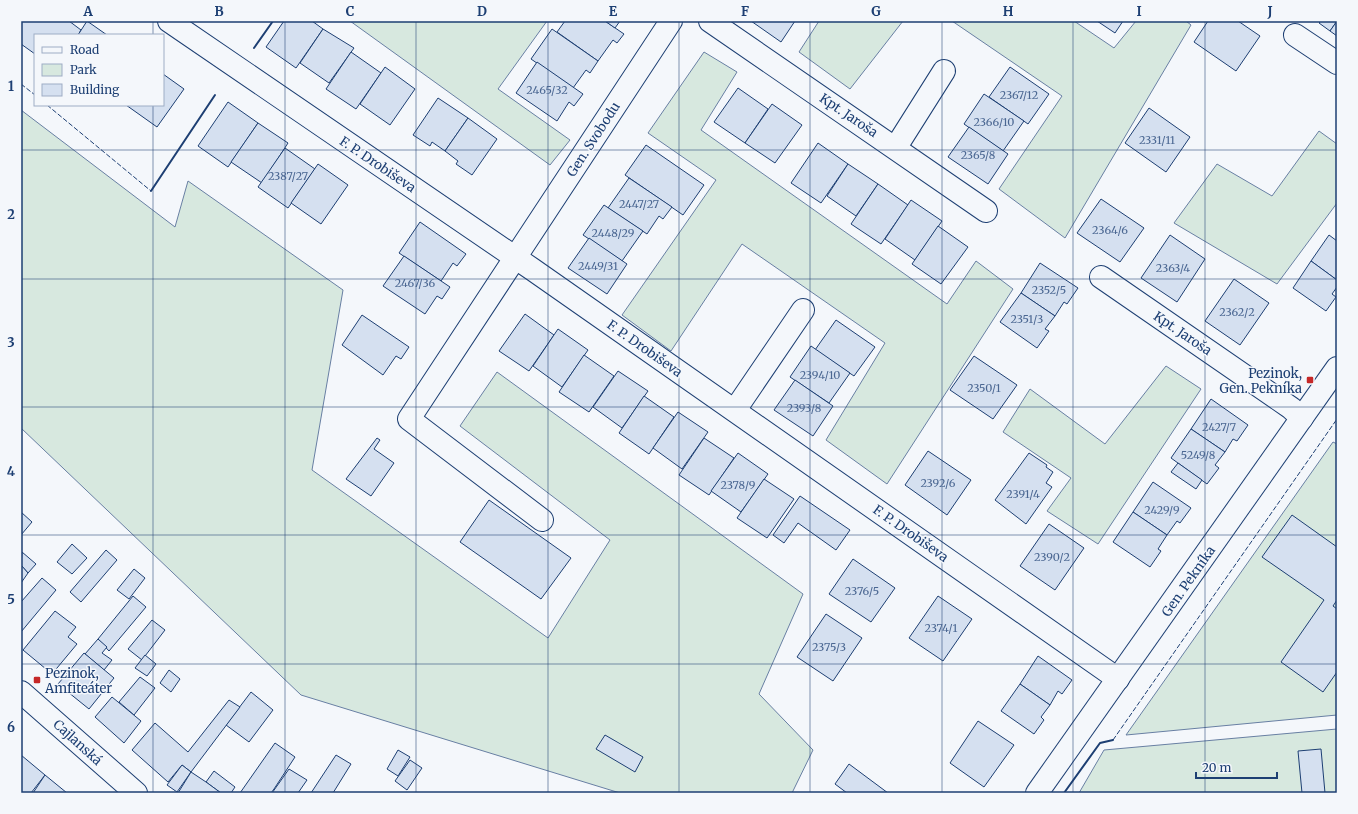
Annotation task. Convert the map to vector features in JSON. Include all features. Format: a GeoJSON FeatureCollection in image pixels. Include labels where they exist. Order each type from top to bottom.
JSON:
{"type":"FeatureCollection","features":[{"type":"Feature","properties":{"kind":"street","name":"F. P. Drobiševa"},"geometry":{"type":"LineString","coordinates":[[169,21],[515,257],[1118,679]]}},
{"type":"Feature","properties":{"kind":"street","name":"Gen. Svobodu"},"geometry":{"type":"LineString","coordinates":[[542,520],[409,419],[670,21]]}},
{"type":"Feature","properties":{"kind":"street","name":"Kpt. Jaroša"},"geometry":{"type":"LineString","coordinates":[[710,21],[896,147],[986,211]]}},
{"type":"Feature","properties":{"kind":"street"},"geometry":{"type":"LineString","coordinates":[[1295,35],[1337,63]]}},
{"type":"Feature","properties":{"kind":"street"},"geometry":{"type":"LineString","coordinates":[[896,147],[944,71]]}},
{"type":"Feature","properties":{"kind":"street","name":"Kpt. Jaroša"},"geometry":{"type":"LineString","coordinates":[[1101,277],[1291,408],[1302,418]]}},
{"type":"Feature","properties":{"kind":"street"},"geometry":{"type":"LineString","coordinates":[[735,410],[803,310]]}},
{"type":"Feature","properties":{"kind":"street","name":"Gen. Pekníka"},"geometry":{"type":"LineString","coordinates":[[1037,793],[1337,368]]}},
{"type":"Feature","properties":{"kind":"street","name":"Cajlanská"},"geometry":{"type":"LineString","coordinates":[[21,692],[136,793]]}},
{"type":"Feature","properties":{"kind":"green space"},"geometry":{"type":"Polygon","coordinates":[[[350,21],[547,21],[498,89],[570,140],[550,165],[350,21]]]}},
{"type":"Feature","properties":{"kind":"green space"},"geometry":{"type":"Polygon","coordinates":[[[819,21],[903,21],[850,89],[799,52],[819,21]]]}},
{"type":"Feature","properties":{"kind":"green space"},"geometry":{"type":"Polygon","coordinates":[[[952,21],[1074,21],[1114,48],[1136,21],[1186,21],[1191,25],[1065,238],[999,189],[1062,96],[952,21]]]}},
{"type":"Feature","properties":{"kind":"green space"},"geometry":{"type":"Polygon","coordinates":[[[704,52],[737,72],[701,130],[947,304],[976,261],[1013,289],[887,484],[826,440],[885,343],[742,244],[671,351],[622,315],[716,180],[648,133],[704,52]]]}},
{"type":"Feature","properties":{"kind":"green space"},"geometry":{"type":"Polygon","coordinates":[[[21,110],[175,227],[188,181],[343,290],[312,470],[548,638],[610,540],[460,426],[497,372],[803,594],[759,694],[813,750],[792,793],[620,793],[301,695],[21,428],[21,110]]]}},
{"type":"Feature","properties":{"kind":"green space"},"geometry":{"type":"Polygon","coordinates":[[[1319,131],[1337,144],[1337,203],[1277,284],[1174,223],[1217,164],[1272,196],[1319,131]]]}},
{"type":"Feature","properties":{"kind":"green space"},"geometry":{"type":"Polygon","coordinates":[[[1166,366],[1201,389],[1098,544],[1047,511],[1071,478],[1003,432],[1030,389],[1105,444],[1166,366]]]}},
{"type":"Feature","properties":{"kind":"green space"},"geometry":{"type":"Polygon","coordinates":[[[1333,442],[1337,444],[1337,715],[1126,735],[1333,442]]]}},
{"type":"Feature","properties":{"kind":"green space"},"geometry":{"type":"Polygon","coordinates":[[[1337,729],[1337,793],[1079,793],[1104,750],[1337,729]]]}},
{"type":"Feature","properties":{"kind":"building"},"geometry":{"type":"Polygon","coordinates":[[[21,21],[69,21],[81,30],[79,34],[34,34],[34,53],[21,44],[21,21]]]}},
{"type":"Feature","properties":{"kind":"building"},"geometry":{"type":"Polygon","coordinates":[[[87,21],[106,34],[79,34],[87,21]]]}},
{"type":"Feature","properties":{"kind":"building"},"geometry":{"type":"Polygon","coordinates":[[[284,21],[312,21],[323,29],[296,68],[266,47],[284,21]]]}},
{"type":"Feature","properties":{"kind":"building"},"geometry":{"type":"Polygon","coordinates":[[[565,21],[605,21],[624,34],[617,43],[613,40],[598,61],[557,32],[565,21]]]}},
{"type":"Feature","properties":{"kind":"building"},"geometry":{"type":"Polygon","coordinates":[[[605,21],[620,21],[615,28],[605,21]]]}},
{"type":"Feature","properties":{"kind":"building"},"geometry":{"type":"Polygon","coordinates":[[[751,21],[795,21],[781,42],[751,21]]]}},
{"type":"Feature","properties":{"kind":"building"},"geometry":{"type":"Polygon","coordinates":[[[1097,21],[1123,21],[1115,33],[1097,21]]]}},
{"type":"Feature","properties":{"kind":"building"},"geometry":{"type":"Polygon","coordinates":[[[1208,21],[1238,21],[1260,36],[1236,71],[1194,42],[1208,21]]]}},
{"type":"Feature","properties":{"kind":"building"},"geometry":{"type":"Polygon","coordinates":[[[1321,21],[1337,21],[1330,31],[1319,23],[1321,21]]]}},
{"type":"Feature","properties":{"kind":"building"},"geometry":{"type":"Polygon","coordinates":[[[1337,21],[1337,36],[1330,31],[1337,21]]]}},
{"type":"Feature","properties":{"kind":"building"},"geometry":{"type":"Polygon","coordinates":[[[323,29],[354,48],[329,83],[300,63],[323,29]]]}},
{"type":"Feature","properties":{"kind":"building"},"geometry":{"type":"Polygon","coordinates":[[[552,29],[598,61],[590,73],[586,70],[573,88],[531,59],[552,29]]]}},
{"type":"Feature","properties":{"kind":"building"},"geometry":{"type":"Polygon","coordinates":[[[351,52],[381,73],[356,109],[326,89],[351,52]]]}},
{"type":"Feature","properties":{"kind":"building"},"geometry":{"type":"Polygon","coordinates":[[[537,62],[583,94],[574,106],[569,102],[557,121],[516,93],[537,62]]]}},
{"type":"Feature","properties":{"kind":"building"},"geometry":{"type":"Polygon","coordinates":[[[385,67],[415,89],[390,125],[360,104],[385,67]]]}},
{"type":"Feature","properties":{"kind":"building"},"geometry":{"type":"Polygon","coordinates":[[[1010,67],[1049,94],[1028,124],[989,97],[1010,67]]]}},
{"type":"Feature","properties":{"kind":"building"},"geometry":{"type":"Polygon","coordinates":[[[164,75],[184,89],[157,127],[127,106],[164,106],[164,75]]]}},
{"type":"Feature","properties":{"kind":"building"},"geometry":{"type":"Polygon","coordinates":[[[738,88],[768,109],[745,143],[714,122],[738,88]]]}},
{"type":"Feature","properties":{"kind":"building"},"geometry":{"type":"Polygon","coordinates":[[[984,94],[1024,121],[1003,151],[964,124],[984,94]]]}},
{"type":"Feature","properties":{"kind":"building"},"geometry":{"type":"Polygon","coordinates":[[[438,98],[468,118],[445,151],[432,142],[430,146],[413,135],[438,98]]]}},
{"type":"Feature","properties":{"kind":"building"},"geometry":{"type":"Polygon","coordinates":[[[228,102],[258,123],[228,167],[198,146],[228,102]]]}},
{"type":"Feature","properties":{"kind":"building"},"geometry":{"type":"Polygon","coordinates":[[[772,104],[802,125],[775,163],[745,143],[772,104]]]}},
{"type":"Feature","properties":{"kind":"building"},"geometry":{"type":"Polygon","coordinates":[[[1149,108],[1190,137],[1166,172],[1125,143],[1149,108]]]}},
{"type":"Feature","properties":{"kind":"building"},"geometry":{"type":"Polygon","coordinates":[[[468,118],[497,139],[472,175],[456,164],[458,161],[445,151],[468,118]]]}},
{"type":"Feature","properties":{"kind":"building"},"geometry":{"type":"Polygon","coordinates":[[[258,123],[288,143],[262,183],[231,162],[258,123]]]}},
{"type":"Feature","properties":{"kind":"building"},"geometry":{"type":"Polygon","coordinates":[[[969,127],[1008,154],[988,184],[948,157],[969,127]]]}},
{"type":"Feature","properties":{"kind":"building"},"geometry":{"type":"Polygon","coordinates":[[[818,143],[848,164],[821,203],[791,183],[818,143]]]}},
{"type":"Feature","properties":{"kind":"building"},"geometry":{"type":"Polygon","coordinates":[[[646,145],[704,185],[683,215],[625,175],[646,145]]]}},
{"type":"Feature","properties":{"kind":"building"},"geometry":{"type":"Polygon","coordinates":[[[285,148],[315,169],[288,208],[258,187],[285,148]]]}},
{"type":"Feature","properties":{"kind":"building"},"geometry":{"type":"Polygon","coordinates":[[[318,164],[348,185],[321,224],[291,203],[318,164]]]}},
{"type":"Feature","properties":{"kind":"building"},"geometry":{"type":"Polygon","coordinates":[[[848,164],[878,184],[856,216],[827,196],[848,164]]]}},
{"type":"Feature","properties":{"kind":"building"},"geometry":{"type":"Polygon","coordinates":[[[629,178],[672,207],[663,219],[659,216],[647,234],[608,208],[629,178]]]}},
{"type":"Feature","properties":{"kind":"building"},"geometry":{"type":"Polygon","coordinates":[[[878,184],[908,205],[881,244],[851,224],[878,184]]]}},
{"type":"Feature","properties":{"kind":"building"},"geometry":{"type":"Polygon","coordinates":[[[1101,199],[1144,228],[1120,262],[1077,233],[1101,199]]]}},
{"type":"Feature","properties":{"kind":"building"},"geometry":{"type":"Polygon","coordinates":[[[911,200],[942,221],[915,260],[885,239],[911,200]]]}},
{"type":"Feature","properties":{"kind":"building"},"geometry":{"type":"Polygon","coordinates":[[[604,205],[643,231],[622,261],[583,235],[604,205]]]}},
{"type":"Feature","properties":{"kind":"building"},"geometry":{"type":"Polygon","coordinates":[[[420,222],[466,254],[457,266],[453,263],[441,281],[399,253],[420,222]]]}},
{"type":"Feature","properties":{"kind":"building"},"geometry":{"type":"Polygon","coordinates":[[[938,226],[968,247],[941,284],[912,264],[938,226]]]}},
{"type":"Feature","properties":{"kind":"building"},"geometry":{"type":"Polygon","coordinates":[[[1170,235],[1205,259],[1177,302],[1141,278],[1170,235]]]}},
{"type":"Feature","properties":{"kind":"building"},"geometry":{"type":"Polygon","coordinates":[[[1329,235],[1337,241],[1337,280],[1311,261],[1329,235]]]}},
{"type":"Feature","properties":{"kind":"building"},"geometry":{"type":"Polygon","coordinates":[[[589,238],[627,264],[607,294],[568,268],[589,238]]]}},
{"type":"Feature","properties":{"kind":"building"},"geometry":{"type":"Polygon","coordinates":[[[404,256],[450,287],[442,299],[437,296],[425,314],[383,286],[404,256]]]}},
{"type":"Feature","properties":{"kind":"building"},"geometry":{"type":"Polygon","coordinates":[[[1311,261],[1337,280],[1337,287],[1332,294],[1336,297],[1326,311],[1293,288],[1311,261]]]}},
{"type":"Feature","properties":{"kind":"building"},"geometry":{"type":"Polygon","coordinates":[[[1040,263],[1078,288],[1067,304],[1064,302],[1055,316],[1021,293],[1040,263]]]}},
{"type":"Feature","properties":{"kind":"building"},"geometry":{"type":"Polygon","coordinates":[[[1234,279],[1269,303],[1240,345],[1205,321],[1234,279]]]}},
{"type":"Feature","properties":{"kind":"building"},"geometry":{"type":"Polygon","coordinates":[[[1021,293],[1055,316],[1045,329],[1049,331],[1037,348],[1000,322],[1021,293]]]}},
{"type":"Feature","properties":{"kind":"building"},"geometry":{"type":"Polygon","coordinates":[[[525,314],[554,335],[529,371],[499,351],[525,314]]]}},
{"type":"Feature","properties":{"kind":"building"},"geometry":{"type":"Polygon","coordinates":[[[362,315],[409,347],[401,359],[396,356],[383,375],[342,345],[362,315]]]}},
{"type":"Feature","properties":{"kind":"building"},"geometry":{"type":"Polygon","coordinates":[[[836,320],[875,347],[854,376],[815,350],[836,320]]]}},
{"type":"Feature","properties":{"kind":"building"},"geometry":{"type":"Polygon","coordinates":[[[558,329],[588,350],[562,387],[533,366],[558,329]]]}},
{"type":"Feature","properties":{"kind":"building"},"geometry":{"type":"Polygon","coordinates":[[[811,346],[850,373],[829,403],[790,377],[811,346]]]}},
{"type":"Feature","properties":{"kind":"building"},"geometry":{"type":"Polygon","coordinates":[[[584,355],[614,376],[589,412],[559,392],[584,355]]]}},
{"type":"Feature","properties":{"kind":"building"},"geometry":{"type":"Polygon","coordinates":[[[974,356],[1017,385],[993,419],[950,390],[974,356]]]}},
{"type":"Feature","properties":{"kind":"building"},"geometry":{"type":"Polygon","coordinates":[[[618,371],[648,391],[622,428],[593,407],[618,371]]]}},
{"type":"Feature","properties":{"kind":"building"},"geometry":{"type":"Polygon","coordinates":[[[795,380],[833,406],[813,436],[774,410],[795,380]]]}},
{"type":"Feature","properties":{"kind":"building"},"geometry":{"type":"Polygon","coordinates":[[[644,396],[674,417],[649,454],[619,433],[644,396]]]}},
{"type":"Feature","properties":{"kind":"building"},"geometry":{"type":"Polygon","coordinates":[[[1211,399],[1248,425],[1237,441],[1233,439],[1225,452],[1191,429],[1211,399]]]}},
{"type":"Feature","properties":{"kind":"building"},"geometry":{"type":"Polygon","coordinates":[[[678,412],[708,432],[682,469],[653,448],[678,412]]]}},
{"type":"Feature","properties":{"kind":"building"},"geometry":{"type":"Polygon","coordinates":[[[1191,429],[1225,452],[1215,465],[1219,468],[1207,484],[1171,458],[1191,429]]]}},
{"type":"Feature","properties":{"kind":"building"},"geometry":{"type":"Polygon","coordinates":[[[377,438],[380,440],[374,449],[394,463],[371,496],[346,479],[377,438]]]}},
{"type":"Feature","properties":{"kind":"building"},"geometry":{"type":"Polygon","coordinates":[[[704,438],[734,458],[709,495],[679,475],[704,438]]]}},
{"type":"Feature","properties":{"kind":"building"},"geometry":{"type":"Polygon","coordinates":[[[928,451],[971,480],[947,515],[905,485],[928,451]]]}},
{"type":"Feature","properties":{"kind":"building"},"geometry":{"type":"Polygon","coordinates":[[[738,453],[768,474],[741,512],[711,491],[738,453]]]}},
{"type":"Feature","properties":{"kind":"building"},"geometry":{"type":"Polygon","coordinates":[[[1029,453],[1047,465],[1046,467],[1053,472],[1046,483],[1052,487],[1026,524],[995,500],[1029,453]]]}},
{"type":"Feature","properties":{"kind":"building"},"geometry":{"type":"Polygon","coordinates":[[[1178,463],[1202,480],[1196,489],[1171,472],[1178,463]]]}},
{"type":"Feature","properties":{"kind":"building"},"geometry":{"type":"Polygon","coordinates":[[[764,479],[794,499],[767,538],[737,518],[764,479]]]}},
{"type":"Feature","properties":{"kind":"building"},"geometry":{"type":"Polygon","coordinates":[[[1153,482],[1191,508],[1180,523],[1177,521],[1167,535],[1133,512],[1153,482]]]}},
{"type":"Feature","properties":{"kind":"building"},"geometry":{"type":"Polygon","coordinates":[[[800,496],[850,530],[836,550],[798,523],[784,543],[773,535],[800,496]]]}},
{"type":"Feature","properties":{"kind":"building"},"geometry":{"type":"Polygon","coordinates":[[[489,500],[571,558],[541,599],[460,542],[489,500]]]}},
{"type":"Feature","properties":{"kind":"building"},"geometry":{"type":"Polygon","coordinates":[[[21,512],[32,522],[21,535],[21,512]]]}},
{"type":"Feature","properties":{"kind":"building"},"geometry":{"type":"Polygon","coordinates":[[[1133,512],[1167,535],[1158,549],[1161,551],[1150,567],[1113,542],[1133,512]]]}},
{"type":"Feature","properties":{"kind":"building"},"geometry":{"type":"Polygon","coordinates":[[[1292,515],[1337,547],[1337,600],[1333,606],[1337,609],[1337,672],[1323,692],[1281,662],[1324,600],[1262,557],[1292,515]]]}},
{"type":"Feature","properties":{"kind":"building"},"geometry":{"type":"Polygon","coordinates":[[[1049,524],[1084,548],[1055,590],[1020,566],[1049,524]]]}},
{"type":"Feature","properties":{"kind":"building"},"geometry":{"type":"Polygon","coordinates":[[[72,544],[87,558],[72,574],[57,562],[72,544]]]}},
{"type":"Feature","properties":{"kind":"building"},"geometry":{"type":"Polygon","coordinates":[[[106,550],[117,560],[81,602],[70,592],[106,550]]]}},
{"type":"Feature","properties":{"kind":"building"},"geometry":{"type":"Polygon","coordinates":[[[22,552],[36,564],[28,573],[21,565],[22,552]]]}},
{"type":"Feature","properties":{"kind":"building"},"geometry":{"type":"Polygon","coordinates":[[[853,559],[895,588],[871,622],[829,594],[853,559]]]}},
{"type":"Feature","properties":{"kind":"building"},"geometry":{"type":"Polygon","coordinates":[[[21,565],[28,573],[21,583],[21,565]]]}},
{"type":"Feature","properties":{"kind":"building"},"geometry":{"type":"Polygon","coordinates":[[[134,569],[145,578],[129,599],[117,590],[134,569]]]}},
{"type":"Feature","properties":{"kind":"building"},"geometry":{"type":"Polygon","coordinates":[[[42,578],[56,590],[21,632],[21,602],[42,578]]]}},
{"type":"Feature","properties":{"kind":"building"},"geometry":{"type":"Polygon","coordinates":[[[133,596],[146,607],[109,651],[98,639],[133,596]]]}},
{"type":"Feature","properties":{"kind":"building"},"geometry":{"type":"Polygon","coordinates":[[[938,596],[972,619],[943,661],[909,638],[938,596]]]}},
{"type":"Feature","properties":{"kind":"building"},"geometry":{"type":"Polygon","coordinates":[[[55,611],[76,627],[68,637],[77,644],[52,674],[23,650],[55,611]]]}},
{"type":"Feature","properties":{"kind":"building"},"geometry":{"type":"Polygon","coordinates":[[[826,614],[862,638],[833,681],[797,657],[826,614]]]}},
{"type":"Feature","properties":{"kind":"building"},"geometry":{"type":"Polygon","coordinates":[[[152,620],[165,630],[142,660],[128,649],[152,620]]]}},
{"type":"Feature","properties":{"kind":"building"},"geometry":{"type":"Polygon","coordinates":[[[98,639],[107,647],[102,653],[112,660],[104,670],[85,654],[98,639]]]}},
{"type":"Feature","properties":{"kind":"building"},"geometry":{"type":"Polygon","coordinates":[[[84,653],[114,678],[89,709],[58,684],[84,653]]]}},
{"type":"Feature","properties":{"kind":"building"},"geometry":{"type":"Polygon","coordinates":[[[145,655],[156,664],[147,676],[135,668],[145,655]]]}},
{"type":"Feature","properties":{"kind":"building"},"geometry":{"type":"Polygon","coordinates":[[[1038,656],[1072,680],[1062,694],[1058,691],[1050,705],[1020,684],[1038,656]]]}},
{"type":"Feature","properties":{"kind":"building"},"geometry":{"type":"Polygon","coordinates":[[[169,670],[180,679],[171,692],[160,683],[169,670]]]}},
{"type":"Feature","properties":{"kind":"building"},"geometry":{"type":"Polygon","coordinates":[[[140,677],[155,688],[134,715],[119,702],[140,677]]]}},
{"type":"Feature","properties":{"kind":"building"},"geometry":{"type":"Polygon","coordinates":[[[1020,684],[1050,705],[1041,717],[1044,720],[1034,734],[1001,711],[1020,684]]]}},
{"type":"Feature","properties":{"kind":"building"},"geometry":{"type":"Polygon","coordinates":[[[251,692],[273,710],[249,742],[226,725],[251,692]]]}},
{"type":"Feature","properties":{"kind":"building"},"geometry":{"type":"Polygon","coordinates":[[[112,697],[141,721],[124,743],[95,717],[112,697]]]}},
{"type":"Feature","properties":{"kind":"building"},"geometry":{"type":"Polygon","coordinates":[[[229,700],[240,707],[191,772],[182,765],[168,782],[132,750],[155,723],[188,752],[229,700]]]}},
{"type":"Feature","properties":{"kind":"building"},"geometry":{"type":"Polygon","coordinates":[[[978,721],[1014,745],[984,787],[950,763],[978,721]]]}},
{"type":"Feature","properties":{"kind":"building"},"geometry":{"type":"Polygon","coordinates":[[[605,735],[643,757],[635,772],[596,749],[605,735]]]}},
{"type":"Feature","properties":{"kind":"building"},"geometry":{"type":"Polygon","coordinates":[[[275,743],[295,757],[274,789],[271,793],[240,793],[275,743]]]}},
{"type":"Feature","properties":{"kind":"building"},"geometry":{"type":"Polygon","coordinates":[[[1321,749],[1325,793],[1302,793],[1298,751],[1321,749]]]}},
{"type":"Feature","properties":{"kind":"building"},"geometry":{"type":"Polygon","coordinates":[[[398,750],[410,757],[398,776],[387,769],[398,750]]]}},
{"type":"Feature","properties":{"kind":"building"},"geometry":{"type":"Polygon","coordinates":[[[21,755],[45,775],[31,793],[21,793],[21,755]]]}},
{"type":"Feature","properties":{"kind":"building"},"geometry":{"type":"Polygon","coordinates":[[[336,755],[351,764],[333,793],[311,793],[336,755]]]}},
{"type":"Feature","properties":{"kind":"building"},"geometry":{"type":"Polygon","coordinates":[[[410,760],[422,768],[407,790],[395,781],[410,760]]]}},
{"type":"Feature","properties":{"kind":"building"},"geometry":{"type":"Polygon","coordinates":[[[849,764],[888,793],[847,793],[835,784],[849,764]]]}},
{"type":"Feature","properties":{"kind":"building"},"geometry":{"type":"Polygon","coordinates":[[[182,765],[191,772],[177,792],[167,785],[182,765]]]}},
{"type":"Feature","properties":{"kind":"building"},"geometry":{"type":"Polygon","coordinates":[[[289,769],[307,780],[298,793],[272,793],[289,769]]]}},
{"type":"Feature","properties":{"kind":"building"},"geometry":{"type":"Polygon","coordinates":[[[214,771],[235,787],[231,793],[221,793],[206,782],[214,771]]]}},
{"type":"Feature","properties":{"kind":"building"},"geometry":{"type":"Polygon","coordinates":[[[191,772],[206,782],[221,793],[178,793],[191,772]]]}},
{"type":"Feature","properties":{"kind":"building"},"geometry":{"type":"Polygon","coordinates":[[[45,775],[67,793],[33,793],[45,775]]]}},
{"type":"Feature","properties":{"kind":"fence"},"geometry":{"type":"LineString","coordinates":[[21,84],[34,94]]}},
{"type":"Feature","properties":{"kind":"fence"},"geometry":{"type":"LineString","coordinates":[[48,106],[151,191]]}},
{"type":"Feature","properties":{"kind":"fence"},"geometry":{"type":"LineString","coordinates":[[1113,740],[1337,419]]}},
{"type":"Feature","properties":{"kind":"wall"},"geometry":{"type":"LineString","coordinates":[[254,48],[273,21]]}},
{"type":"Feature","properties":{"kind":"wall"},"geometry":{"type":"LineString","coordinates":[[151,191],[215,95]]}},
{"type":"Feature","properties":{"kind":"wall"},"geometry":{"type":"LineString","coordinates":[[1064,793],[1100,743],[1113,740]]}},
{"type":"Feature","properties":{"kind":"place","name":"Pezinok, Gen. Pekníka"},"geometry":{"type":"Point","coordinates":[1310,380]}},
{"type":"Feature","properties":{"kind":"place","name":"Pezinok, Amfiteáter"},"geometry":{"type":"Point","coordinates":[37,680]}}]}
